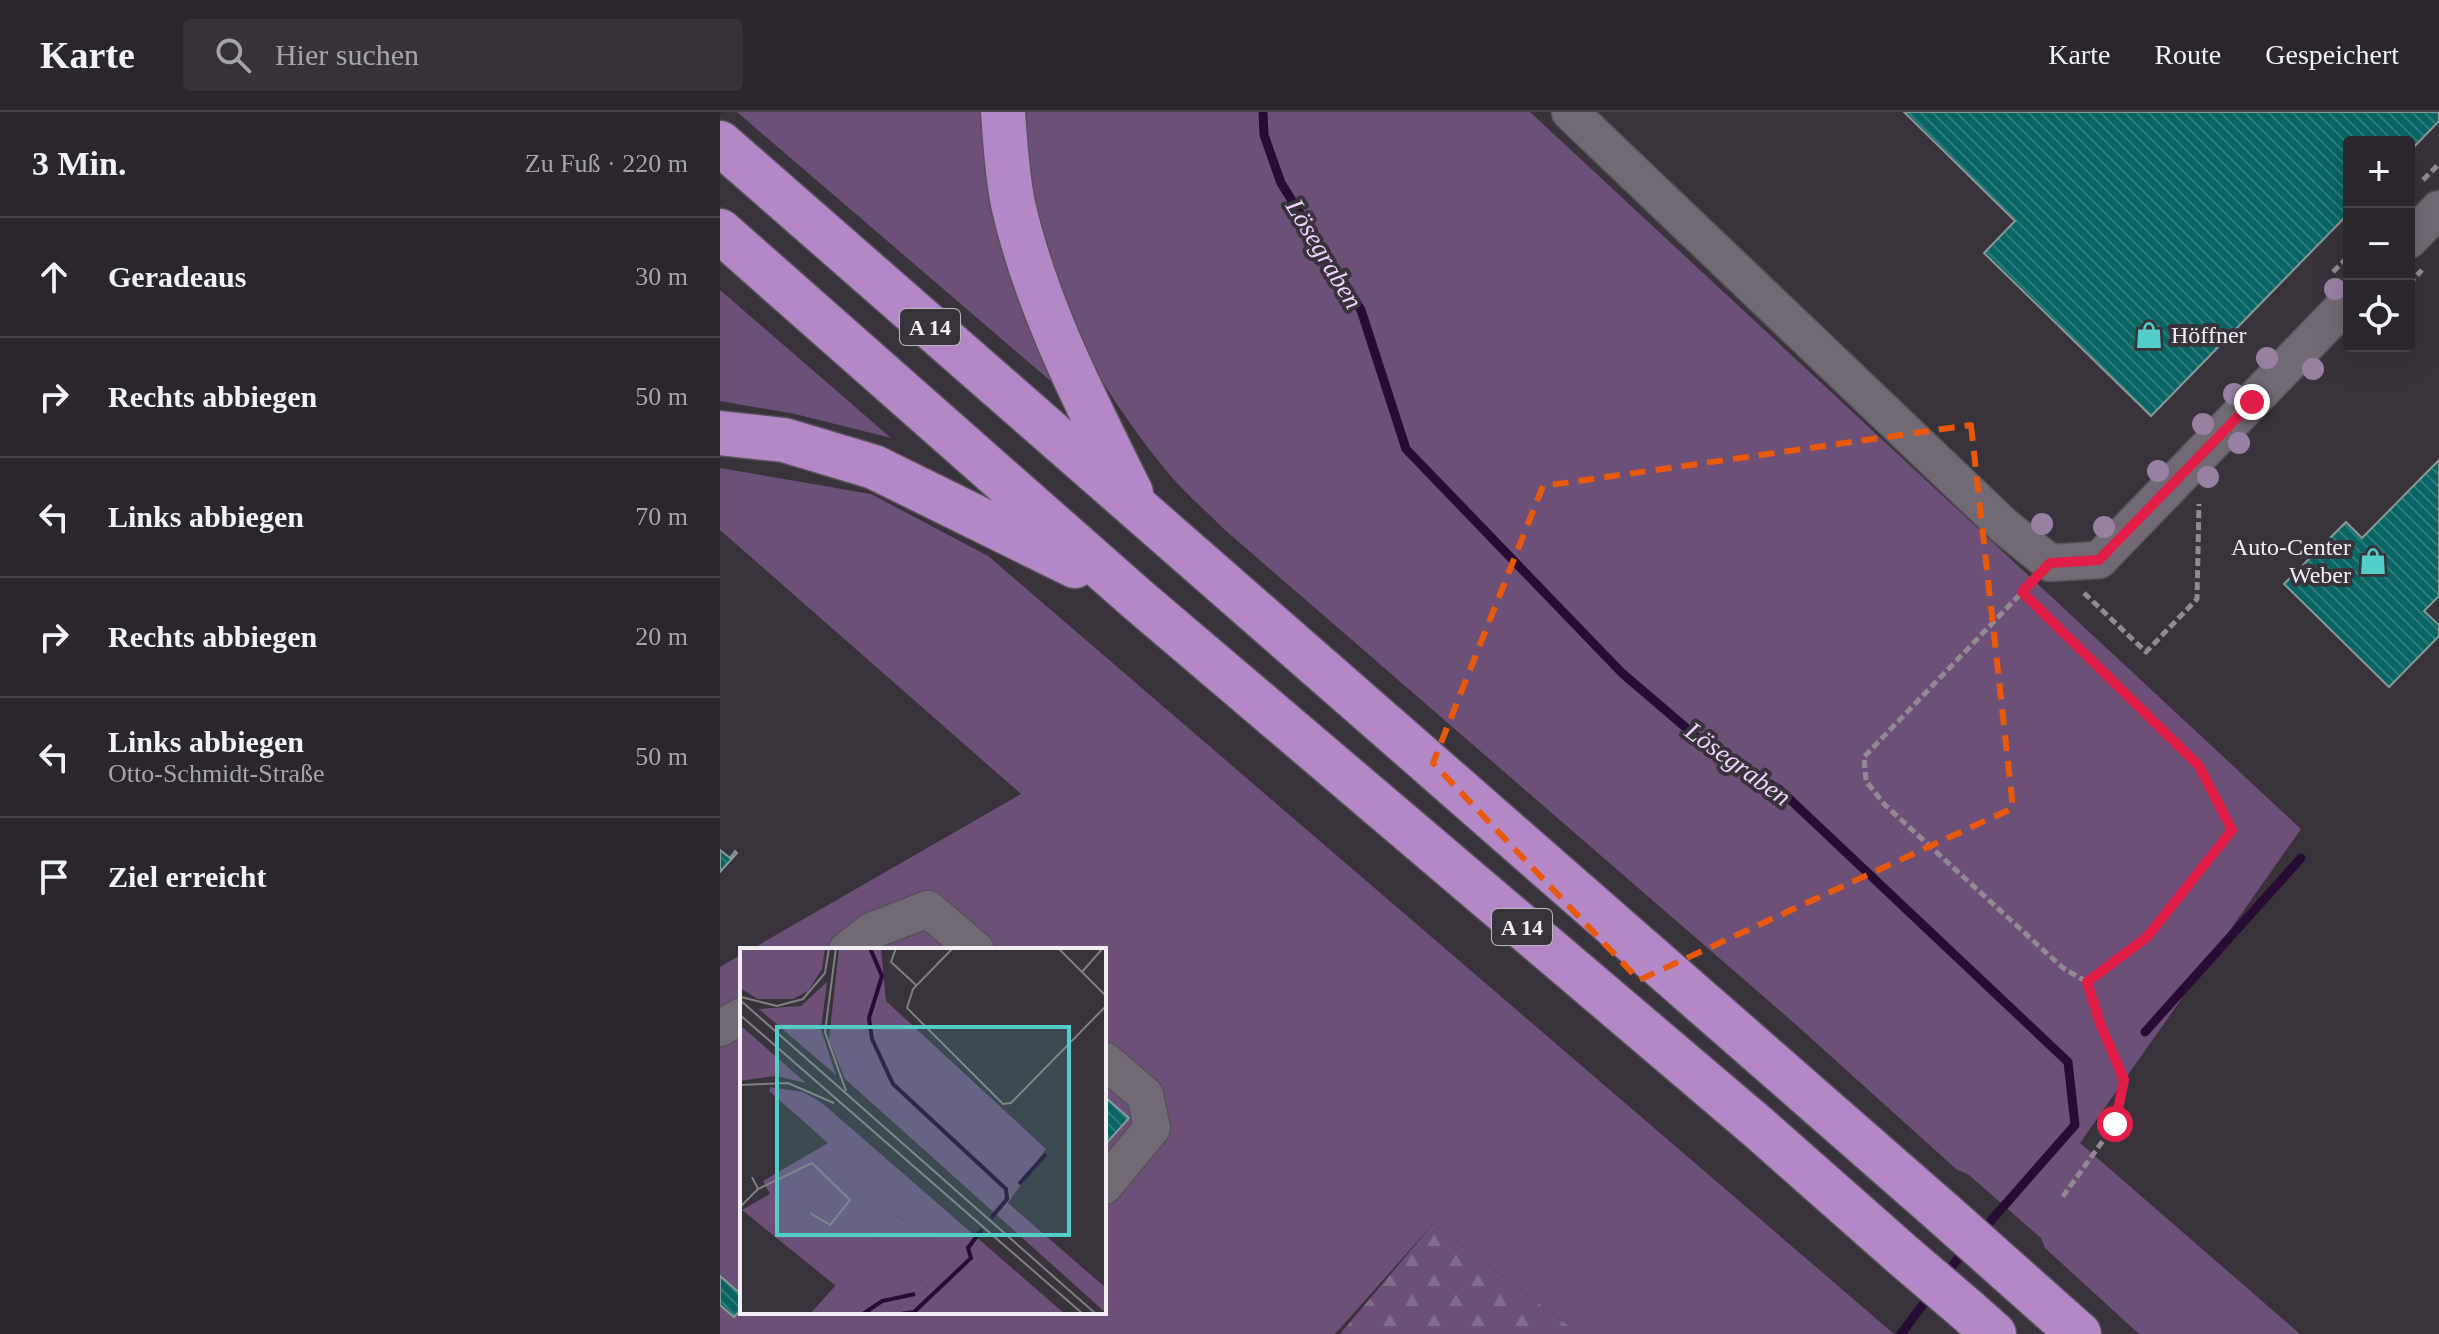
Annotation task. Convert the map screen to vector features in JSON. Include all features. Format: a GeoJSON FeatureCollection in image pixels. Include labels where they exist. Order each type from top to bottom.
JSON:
{"type":"FeatureCollection","features":[{"type":"Feature","properties":{"kind":"highway"},"geometry":{"type":"LineString","coordinates":[[1003,112],[1012,201],[1026,253],[1063,351],[1140,511]]}},
{"type":"Feature","properties":{"kind":"highway","name":"A 14"},"geometry":{"type":"LineString","coordinates":[[720,143],[2079,1334]]}},
{"type":"Feature","properties":{"kind":"highway","name":"A 14"},"geometry":{"type":"LineString","coordinates":[[720,231],[1137,599],[1747,1118],[1980,1322]]}},
{"type":"Feature","properties":{"kind":"highway"},"geometry":{"type":"LineString","coordinates":[[720,433],[784,440],[874,467],[983,518],[1137,599]]}},
{"type":"Feature","properties":{"kind":"street"},"geometry":{"type":"LineString","coordinates":[[1570,112],[2004,526],[2050,563],[2099,560],[2343,307]]}},
{"type":"Feature","properties":{"kind":"street"},"geometry":{"type":"LineString","coordinates":[[2415,234],[2439,209]]}},
{"type":"Feature","properties":{"kind":"street"},"geometry":{"type":"LineString","coordinates":[[850,948],[871,931],[928,909],[974,948]]}},
{"type":"Feature","properties":{"kind":"street"},"geometry":{"type":"LineString","coordinates":[[720,1028],[740,1017]]}},
{"type":"Feature","properties":{"kind":"street"},"geometry":{"type":"LineString","coordinates":[[1106,1062],[1145,1095],[1152,1128],[1106,1184]]}},
{"type":"Feature","properties":{"kind":"path"},"geometry":{"type":"LineString","coordinates":[[2083,593],[2146,652],[2197,599],[2199,499]]}},
{"type":"Feature","properties":{"kind":"path"},"geometry":{"type":"LineString","coordinates":[[2050,563],[1864,757],[1866,781],[1885,805],[2063,968],[2087,982],[2124,1080],[2115,1124],[2061,1199]]}},
{"type":"Feature","properties":{"kind":"path"},"geometry":{"type":"LineString","coordinates":[[2022,592],[2199,766],[2232,830],[2147,937],[2087,982]]}},
{"type":"Feature","properties":{"kind":"highlighted area"},"geometry":{"type":"Polygon","coordinates":[[[1971,425],[2013,808],[1639,980],[1433,763],[1543,486],[1971,425]]]}},
{"type":"Feature","properties":{"kind":"green space"},"geometry":{"type":"Polygon","coordinates":[[[737,112],[981,112],[992,217],[1025,321],[1067,395],[737,112]]]}},
{"type":"Feature","properties":{"kind":"green space"},"geometry":{"type":"Polygon","coordinates":[[[1019,112],[1530,112],[2301,829],[2080,1143],[2300,1334],[2139,1334],[2045,1248],[2041,1238],[1969,1175],[1956,1169],[1793,1022],[1225,530],[1176,481],[1145,444],[1101,379],[1076,333],[1055,286],[1036,222],[1019,112]]]}},
{"type":"Feature","properties":{"kind":"green space"},"geometry":{"type":"Polygon","coordinates":[[[720,290],[891,438],[795,414],[720,401],[720,290]]]}},
{"type":"Feature","properties":{"kind":"green space"},"geometry":{"type":"Polygon","coordinates":[[[720,468],[871,494],[988,556],[1894,1334],[1580,1334],[1433,1224],[1335,1334],[720,1334],[720,967],[740,955],[740,1314],[1106,1314],[1106,948],[753,948],[1021,794],[720,530],[720,468]]]}},
{"type":"Feature","properties":{"kind":"green space"},"geometry":{"type":"Polygon","coordinates":[[[1433,1224],[1580,1334],[1340,1334],[1433,1224]]]}},
{"type":"Feature","properties":{"kind":"building","name":"Höffner"},"geometry":{"type":"Polygon","coordinates":[[[1904,112],[2439,112],[2439,121],[2415,146],[2415,136],[2343,136],[2343,219],[2151,416],[1984,253],[2015,221],[1904,112]]]}},
{"type":"Feature","properties":{"kind":"building","name":"Auto-Center Weber"},"geometry":{"type":"Polygon","coordinates":[[[2439,460],[2439,596],[2424,611],[2439,625],[2439,636],[2389,687],[2284,584],[2346,522],[2362,538],[2439,460]]]}},
{"type":"Feature","properties":{"kind":"building"},"geometry":{"type":"Polygon","coordinates":[[[720,850],[730,858],[735,851],[737,853],[720,872],[720,850]]]}},
{"type":"Feature","properties":{"kind":"building"},"geometry":{"type":"Polygon","coordinates":[[[1106,1098],[1129,1118],[1106,1144],[1106,1098]]]}},
{"type":"Feature","properties":{"kind":"building"},"geometry":{"type":"Polygon","coordinates":[[[720,1276],[740,1293],[740,1310],[734,1317],[720,1305],[720,1276]]]}},
{"type":"Feature","properties":{"kind":"waterway","name":"Lösegraben"},"geometry":{"type":"LineString","coordinates":[[1263,112],[1264,135],[1281,183],[1361,310],[1406,449],[1622,673],[1712,750],[1780,790],[2068,1062],[2075,1125],[1982,1231]]}},
{"type":"Feature","properties":{"kind":"waterway"},"geometry":{"type":"LineString","coordinates":[[2145,1032],[2301,858]]}},
{"type":"Feature","properties":{"kind":"waterway","name":"Lösegraben"},"geometry":{"type":"LineString","coordinates":[[1944,1277],[1966,1248]]}},
{"type":"Feature","properties":{"kind":"waterway","name":"Lösegraben"},"geometry":{"type":"LineString","coordinates":[[1901,1334],[1930,1295]]}},
{"type":"Feature","properties":{"kind":"place","name":"Höffner"},"geometry":{"type":"Point","coordinates":[2149,335]}},
{"type":"Feature","properties":{"kind":"place","name":"Auto-Center Weber"},"geometry":{"type":"Point","coordinates":[2373,561]}},
{"type":"Feature","properties":{"kind":"route"},"geometry":{"type":"LineString","coordinates":[[2115,1124],[2124,1080],[2087,982],[2147,937],[2232,830],[2199,766],[2022,592],[2050,563],[2099,560],[2252,402]]}}]}
